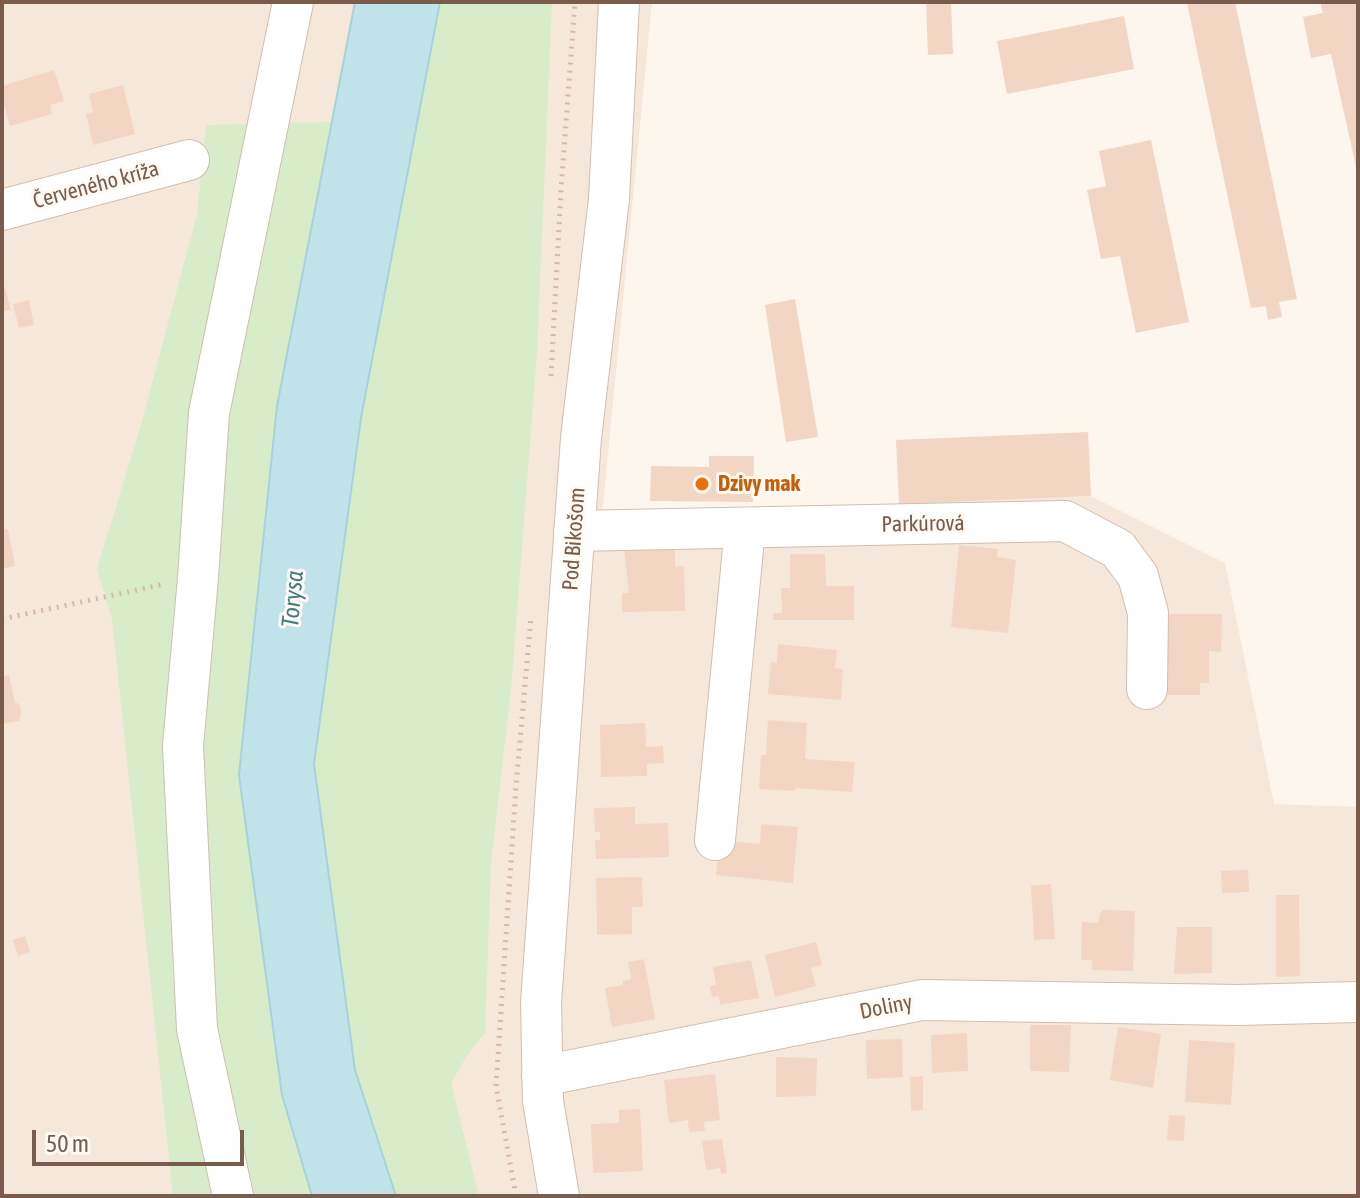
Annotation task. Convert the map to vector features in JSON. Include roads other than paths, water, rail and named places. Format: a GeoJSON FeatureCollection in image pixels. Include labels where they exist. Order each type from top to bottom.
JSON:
{"type":"FeatureCollection","features":[{"type":"Feature","properties":{"kind":"street"},"geometry":{"type":"LineString","coordinates":[[233,1196],[197,1029],[183,746],[209,413],[293,2]]}},
{"type":"Feature","properties":{"kind":"street","name":"Pod Bikošom"},"geometry":{"type":"LineString","coordinates":[[542,1076],[541,1003],[574,531],[581,438],[609,199],[619,2]]}},
{"type":"Feature","properties":{"kind":"street","name":"Červeného kríža"},"geometry":{"type":"LineString","coordinates":[[2,210],[189,160]]}},
{"type":"Feature","properties":{"kind":"street","name":"Parkúrová"},"geometry":{"type":"LineString","coordinates":[[574,531],[1065,521],[1118,549],[1138,576],[1148,613],[1147,689]]}},
{"type":"Feature","properties":{"kind":"street"},"geometry":{"type":"LineString","coordinates":[[715,840],[745,528]]}},
{"type":"Feature","properties":{"kind":"street","name":"Doliny"},"geometry":{"type":"LineString","coordinates":[[542,1076],[922,1000],[1238,1005],[1358,1002]]}},
{"type":"Feature","properties":{"kind":"street"},"geometry":{"type":"LineString","coordinates":[[542,1076],[543,1101],[559,1196]]}},
{"type":"Feature","properties":{"kind":"water","name":"Torysa"},"geometry":{"type":"Polygon","coordinates":[[[355,2],[440,2],[361,418],[314,764],[355,1070],[396,1196],[312,1196],[282,1095],[239,775],[277,406],[355,2]]]}},
{"type":"Feature","properties":{"kind":"place","name":"Dzivy mak"},"geometry":{"type":"Point","coordinates":[702,484]}}]}
